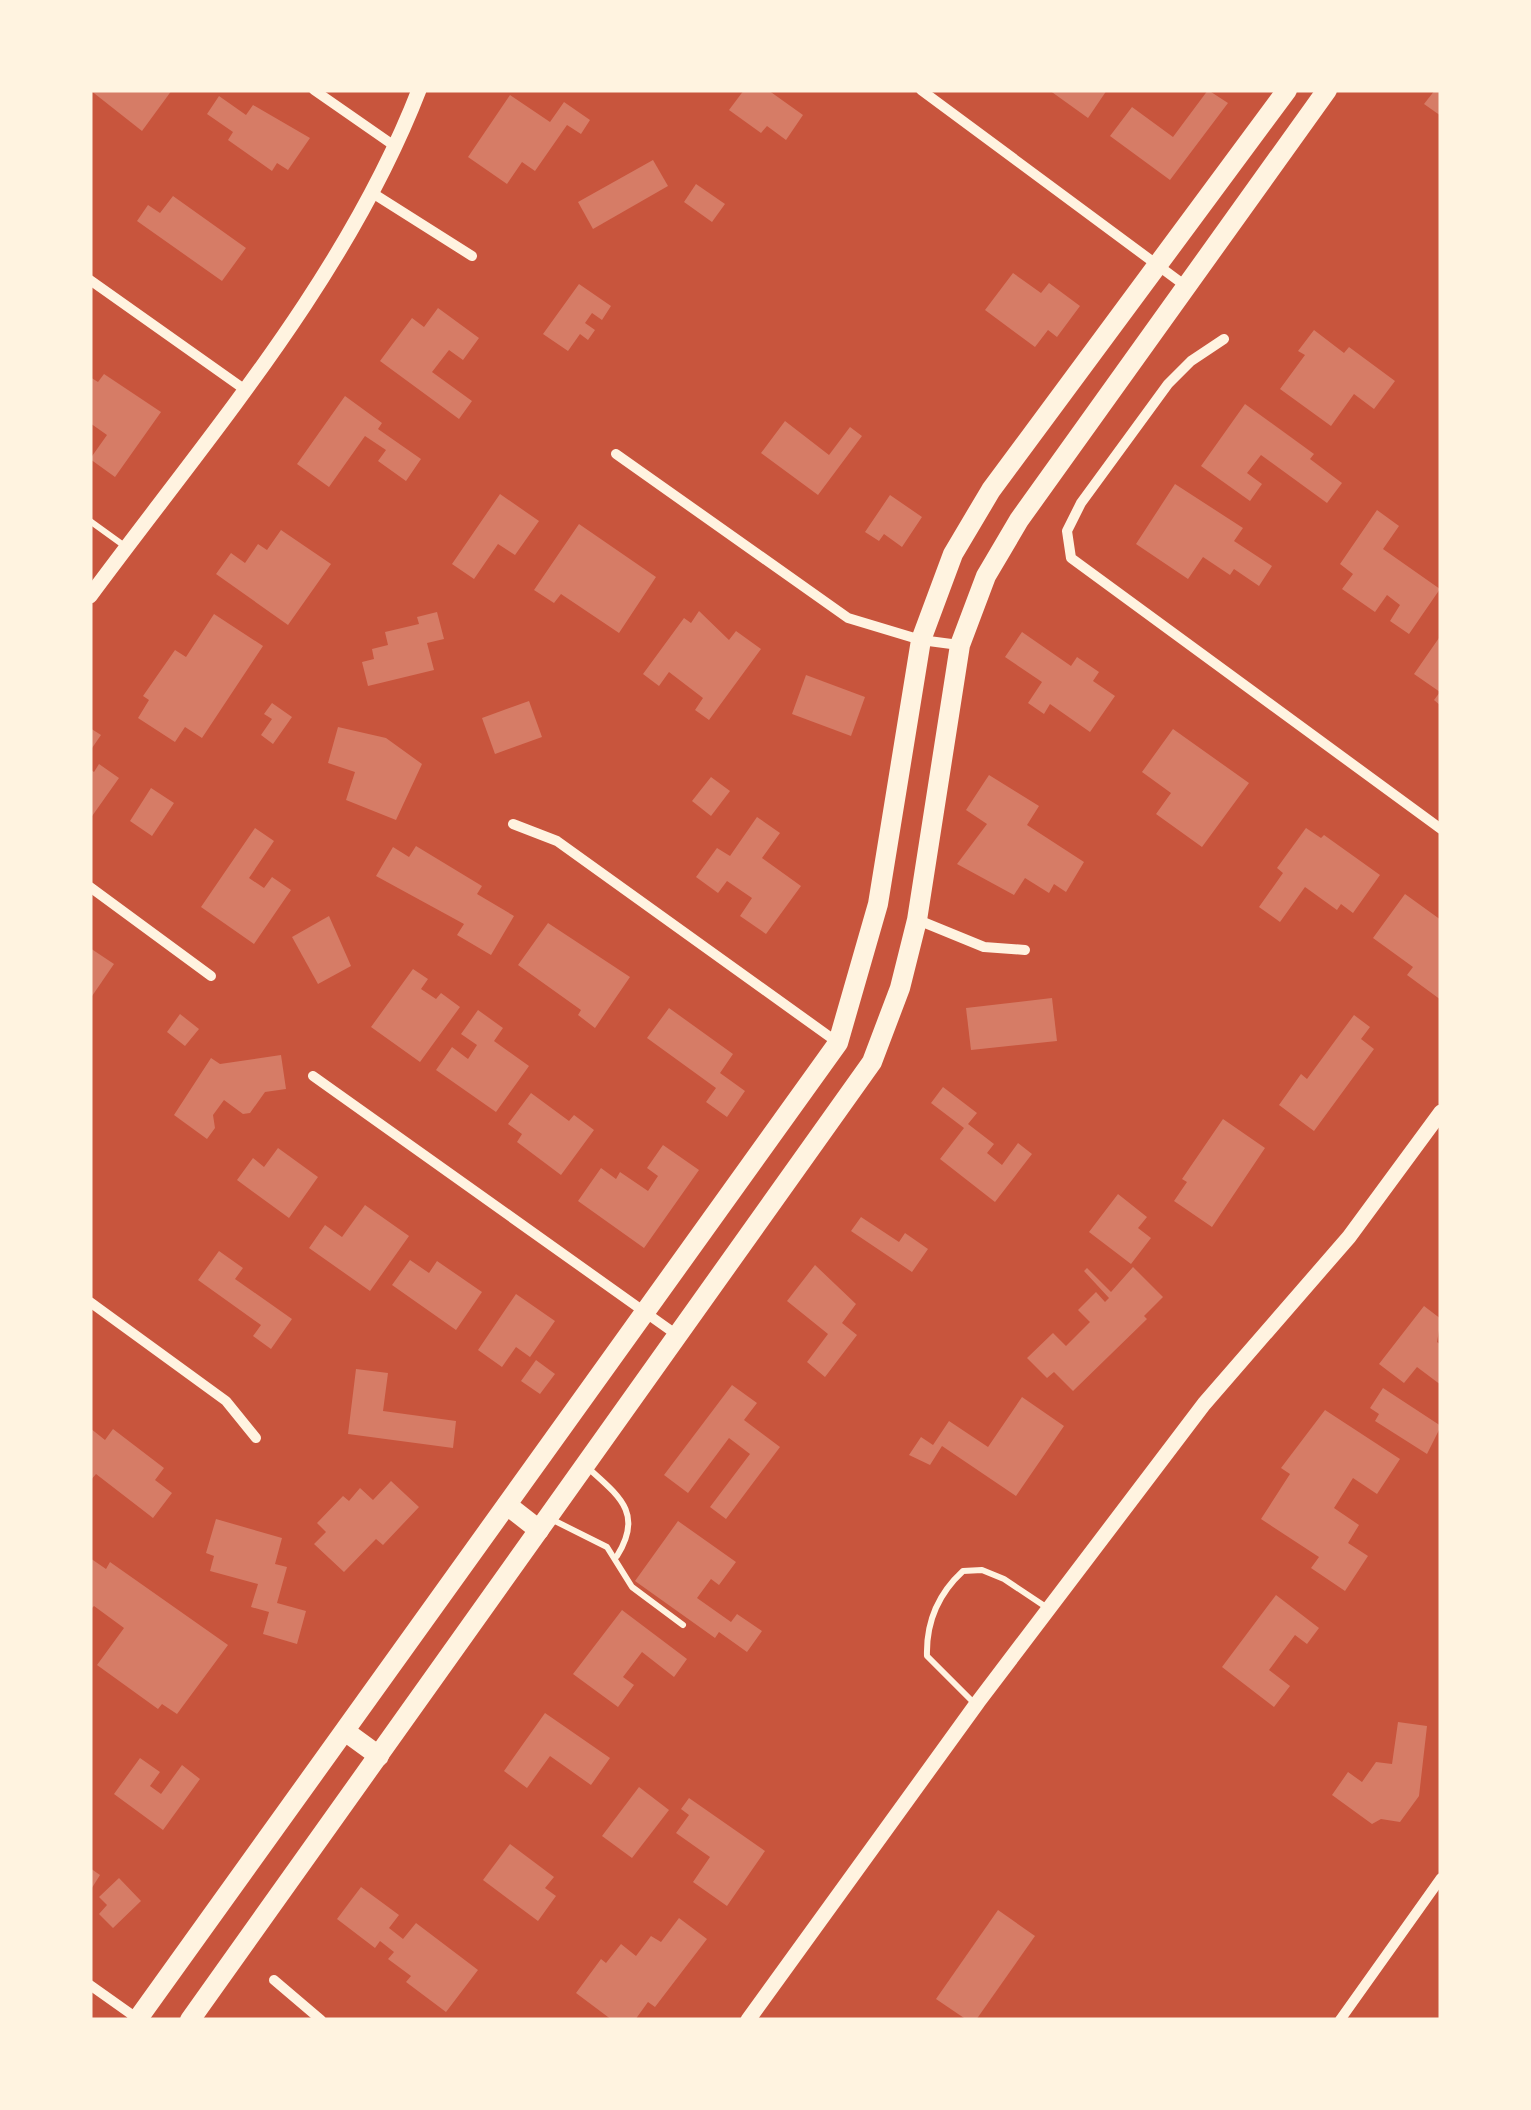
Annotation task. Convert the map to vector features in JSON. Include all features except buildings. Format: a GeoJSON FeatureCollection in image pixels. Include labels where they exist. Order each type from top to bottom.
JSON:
{"type":"FeatureCollection","features":[{"type":"Feature","properties":{"kind":"main road"},"geometry":{"type":"LineString","coordinates":[[138,2020],[838,1043],[878,904],[922,640],[953,554],[990,490],[1160,267],[1287,90]]}},
{"type":"Feature","properties":{"kind":"main road"},"geometry":{"type":"LineString","coordinates":[[190,2020],[872,1062],[900,988],[917,920],[960,645],[986,576],[1019,520],[1327,90]]}},
{"type":"Feature","properties":{"kind":"main road"},"geometry":{"type":"LineString","coordinates":[[806,1092],[838,1114]]}},
{"type":"Feature","properties":{"kind":"main road"},"geometry":{"type":"LineString","coordinates":[[507,1505],[543,1524]]}},
{"type":"Feature","properties":{"kind":"main road"},"geometry":{"type":"LineString","coordinates":[[346,1732],[379,1756]]}},
{"type":"Feature","properties":{"kind":"street"},"geometry":{"type":"LineString","coordinates":[[314,90],[397,148]]}},
{"type":"Feature","properties":{"kind":"street"},"geometry":{"type":"LineString","coordinates":[[90,596],[317,289],[374,194],[420,90]]}},
{"type":"Feature","properties":{"kind":"street"},"geometry":{"type":"LineString","coordinates":[[921,90],[1188,288]]}},
{"type":"Feature","properties":{"kind":"street"},"geometry":{"type":"LineString","coordinates":[[374,194],[472,256]]}},
{"type":"Feature","properties":{"kind":"street"},"geometry":{"type":"LineString","coordinates":[[90,280],[244,389]]}},
{"type":"Feature","properties":{"kind":"street"},"geometry":{"type":"LineString","coordinates":[[1224,339],[1191,361],[1168,384],[1082,504],[1067,531],[1071,558],[1441,828]]}},
{"type":"Feature","properties":{"kind":"street"},"geometry":{"type":"LineString","coordinates":[[616,454],[848,618],[922,640],[960,645]]}},
{"type":"Feature","properties":{"kind":"street"},"geometry":{"type":"LineString","coordinates":[[512,824],[556,841],[838,1043]]}},
{"type":"Feature","properties":{"kind":"street"},"geometry":{"type":"LineString","coordinates":[[90,887],[212,976]]}},
{"type":"Feature","properties":{"kind":"street"},"geometry":{"type":"LineString","coordinates":[[917,920],[984,947],[1025,950]]}},
{"type":"Feature","properties":{"kind":"street"},"geometry":{"type":"LineString","coordinates":[[313,1076],[677,1334]]}},
{"type":"Feature","properties":{"kind":"street"},"geometry":{"type":"LineString","coordinates":[[748,2020],[976,1705],[1204,1404],[1348,1237],[1441,1112]]}},
{"type":"Feature","properties":{"kind":"street"},"geometry":{"type":"LineString","coordinates":[[90,1302],[226,1401],[256,1438]]}},
{"type":"Feature","properties":{"kind":"street"},"geometry":{"type":"LineString","coordinates":[[1340,2020],[1441,1878]]}},
{"type":"Feature","properties":{"kind":"street"},"geometry":{"type":"LineString","coordinates":[[274,1980],[322,2020]]}},
{"type":"Feature","properties":{"kind":"street"},"geometry":{"type":"LineString","coordinates":[[90,1985],[138,2020]]}},
{"type":"Feature","properties":{"kind":"lane"},"geometry":{"type":"LineString","coordinates":[[90,522],[126,547]]}},
{"type":"Feature","properties":{"kind":"lane"},"geometry":{"type":"LineString","coordinates":[[584,1465],[615,1492],[631,1522],[628,1538],[617,1556]]}},
{"type":"Feature","properties":{"kind":"lane"},"geometry":{"type":"LineString","coordinates":[[543,1524],[617,1556],[632,1588],[683,1625]]}},
{"type":"Feature","properties":{"kind":"lane"},"geometry":{"type":"LineString","coordinates":[[976,1705],[928,1656],[926,1632],[950,1583],[964,1571],[982,1570],[1049,1609]]}}]}
